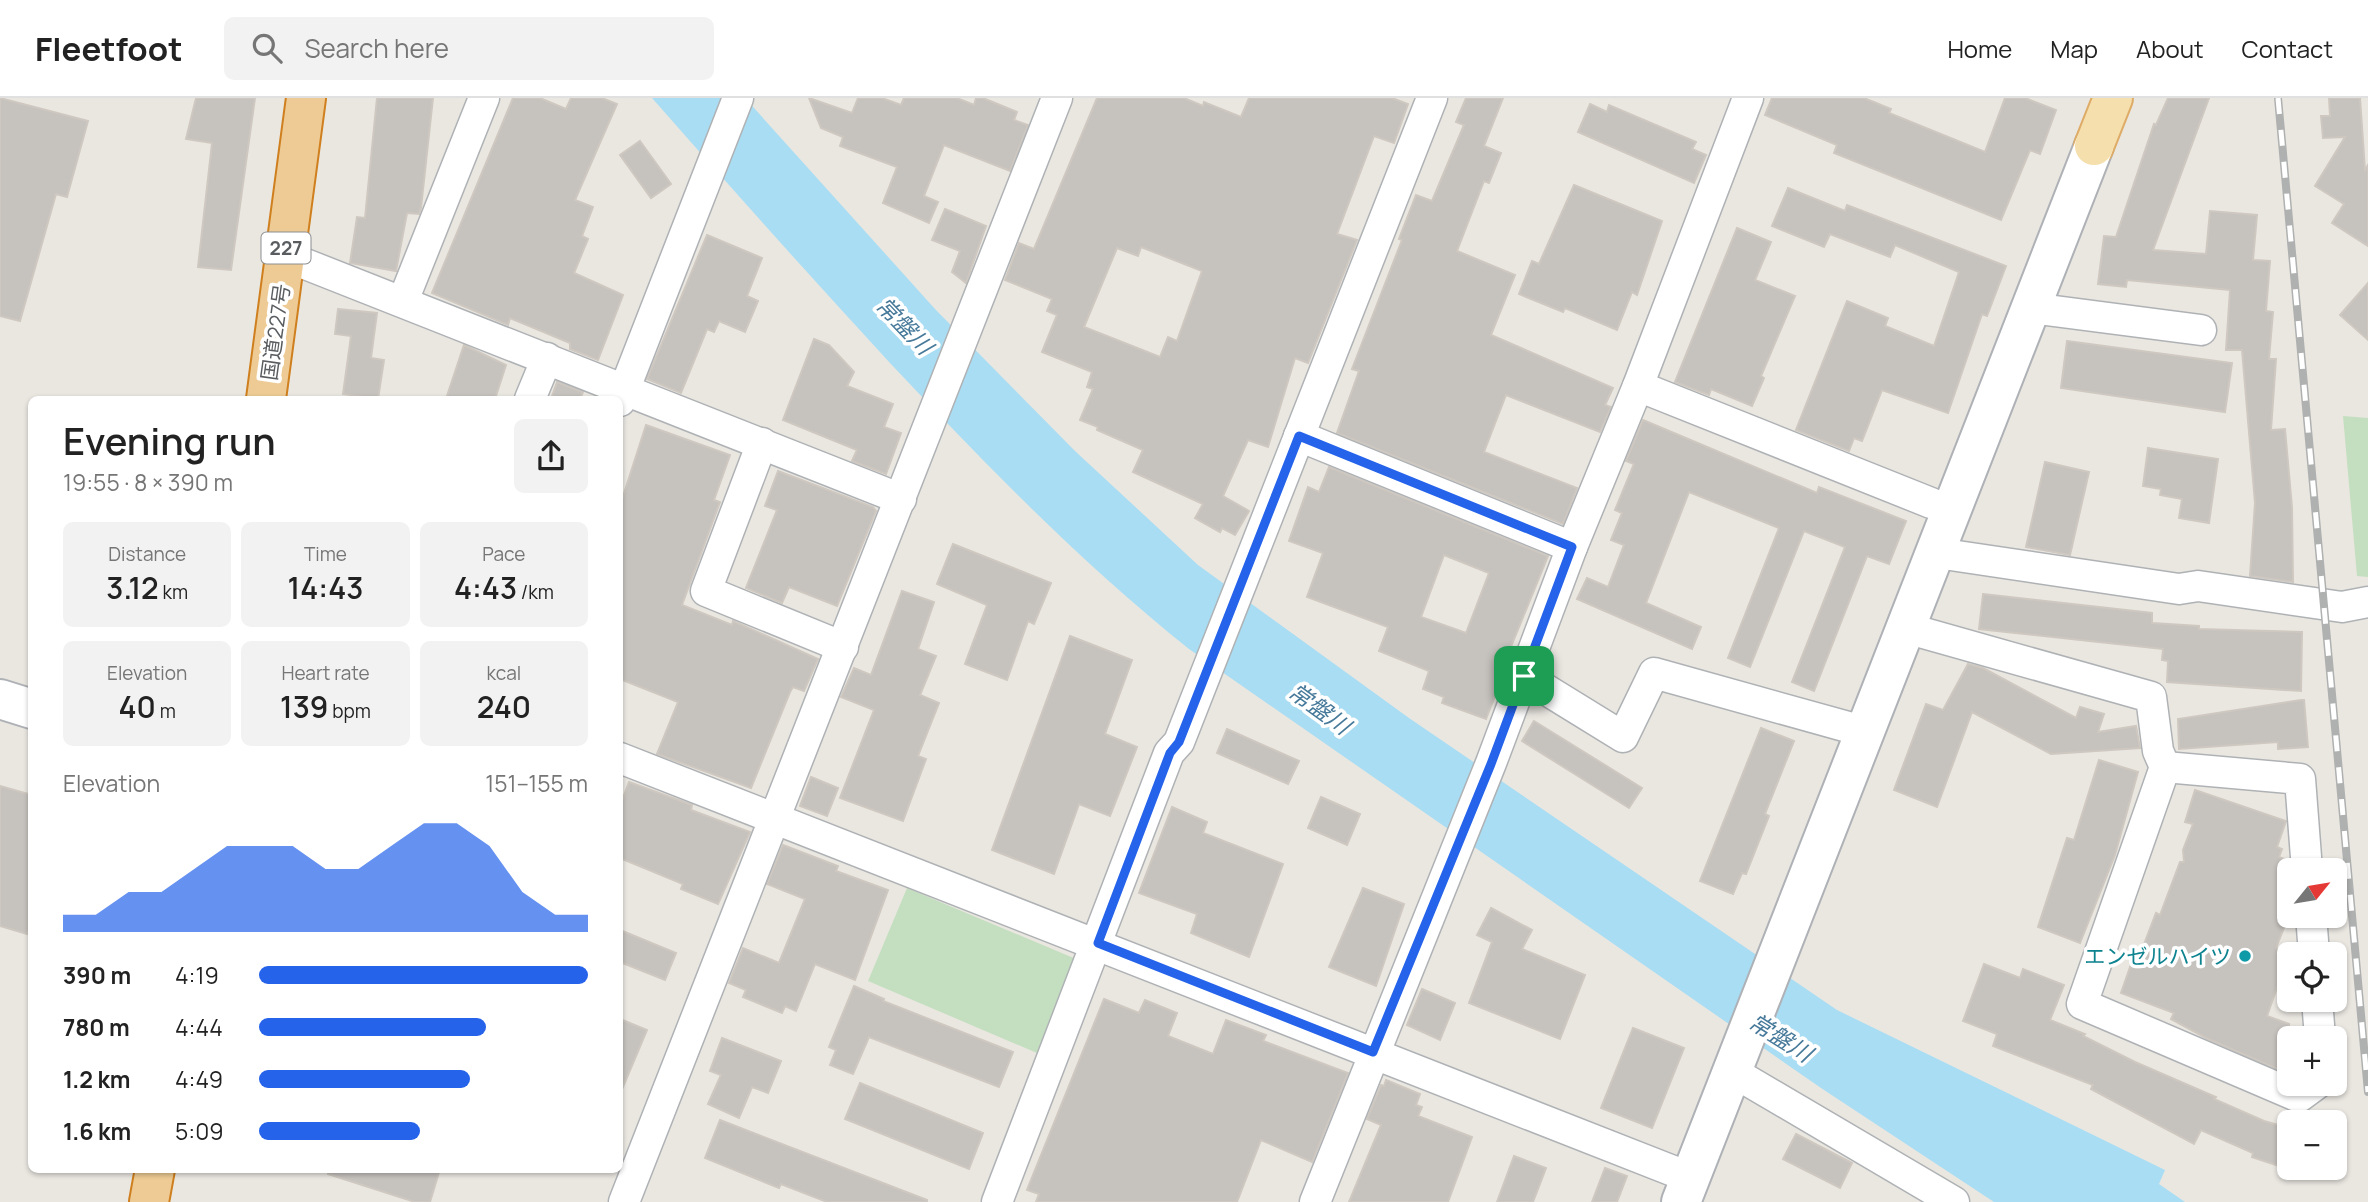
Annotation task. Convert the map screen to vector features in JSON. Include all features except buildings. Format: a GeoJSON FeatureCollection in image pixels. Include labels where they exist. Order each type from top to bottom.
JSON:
{"type":"FeatureCollection","features":[{"type":"Feature","properties":{"kind":"highway","name":"国道227号"},"geometry":{"type":"LineString","coordinates":[[266,396],[306,98]]}},
{"type":"Feature","properties":{"kind":"highway"},"geometry":{"type":"LineString","coordinates":[[149,1202],[154,1173]]}},
{"type":"Feature","properties":{"kind":"main road"},"geometry":{"type":"LineString","coordinates":[[2094,146],[2113,98]]}},
{"type":"Feature","properties":{"kind":"street"},"geometry":{"type":"LineString","coordinates":[[403,301],[484,98]]}},
{"type":"Feature","properties":{"kind":"street"},"geometry":{"type":"LineString","coordinates":[[622,395],[738,98]]}},
{"type":"Feature","properties":{"kind":"street"},"geometry":{"type":"LineString","coordinates":[[624,1202],[970,326],[1057,98]]}},
{"type":"Feature","properties":{"kind":"street"},"geometry":{"type":"LineString","coordinates":[[997,1202],[1170,753],[1179,742],[1432,98]]}},
{"type":"Feature","properties":{"kind":"street"},"geometry":{"type":"LineString","coordinates":[[1315,1202],[1454,850],[1491,764],[1572,547],[1638,386],[1748,98]]}},
{"type":"Feature","properties":{"kind":"street"},"geometry":{"type":"LineString","coordinates":[[623,759],[774,821],[1098,943],[1373,1052],[1686,1190],[2094,146]]}},
{"type":"Feature","properties":{"kind":"street"},"geometry":{"type":"LineString","coordinates":[[285,256],[547,358],[622,395],[762,443],[901,499]]}},
{"type":"Feature","properties":{"kind":"street"},"geometry":{"type":"LineString","coordinates":[[2032,308],[2201,330]]}},
{"type":"Feature","properties":{"kind":"street"},"geometry":{"type":"LineString","coordinates":[[531,396],[547,358]]}},
{"type":"Feature","properties":{"kind":"street"},"geometry":{"type":"LineString","coordinates":[[1638,386],[1931,503]]}},
{"type":"Feature","properties":{"kind":"street"},"geometry":{"type":"LineString","coordinates":[[1299,436],[1572,547]]}},
{"type":"Feature","properties":{"kind":"street"},"geometry":{"type":"LineString","coordinates":[[762,443],[706,591],[843,647]]}},
{"type":"Feature","properties":{"kind":"street"},"geometry":{"type":"LineString","coordinates":[[1937,553],[2179,589],[2198,586],[2342,607],[2368,602]]}},
{"type":"Feature","properties":{"kind":"street"},"geometry":{"type":"LineString","coordinates":[[1906,628],[2151,697],[2158,751],[2165,767],[2082,1004],[2277,1088]]}},
{"type":"Feature","properties":{"kind":"street"},"geometry":{"type":"LineString","coordinates":[[1524,676],[1623,737],[1654,673],[1866,732]]}},
{"type":"Feature","properties":{"kind":"street"},"geometry":{"type":"LineString","coordinates":[[0,699],[28,708]]}},
{"type":"Feature","properties":{"kind":"street"},"geometry":{"type":"LineString","coordinates":[[2165,767],[2300,779],[2306,858]]}},
{"type":"Feature","properties":{"kind":"street"},"geometry":{"type":"LineString","coordinates":[[1738,1059],[1954,1202]]}},
{"type":"Feature","properties":{"kind":"green space"},"geometry":{"type":"Polygon","coordinates":[[[2343,416],[2368,418],[2368,577],[2357,576],[2343,416]]]}},
{"type":"Feature","properties":{"kind":"green space"},"geometry":{"type":"Polygon","coordinates":[[[907,888],[1076,959],[1037,1053],[868,981],[907,888]]]}},
{"type":"Feature","properties":{"kind":"water","name":"常盤川"},"geometry":{"type":"Polygon","coordinates":[[[652,98],[745,98],[935,309],[1075,451],[1198,565],[1409,718],[1837,1010],[2165,1170],[2159,1184],[2185,1202],[1994,1202],[1821,1088],[1189,649],[1072,547],[961,438],[740,198],[652,98]]]}},
{"type":"Feature","properties":{"kind":"railway"},"geometry":{"type":"LineString","coordinates":[[2278,98],[2368,1092]]}},
{"type":"Feature","properties":{"kind":"place","name":"エンゼルハイツ"},"geometry":{"type":"Point","coordinates":[2245,956]}},
{"type":"Feature","properties":{"kind":"route"},"geometry":{"type":"LineString","coordinates":[[1299,436],[1572,547],[1524,676],[1491,764],[1373,1052],[1098,943],[1170,753],[1179,742],[1299,436]]}}]}
